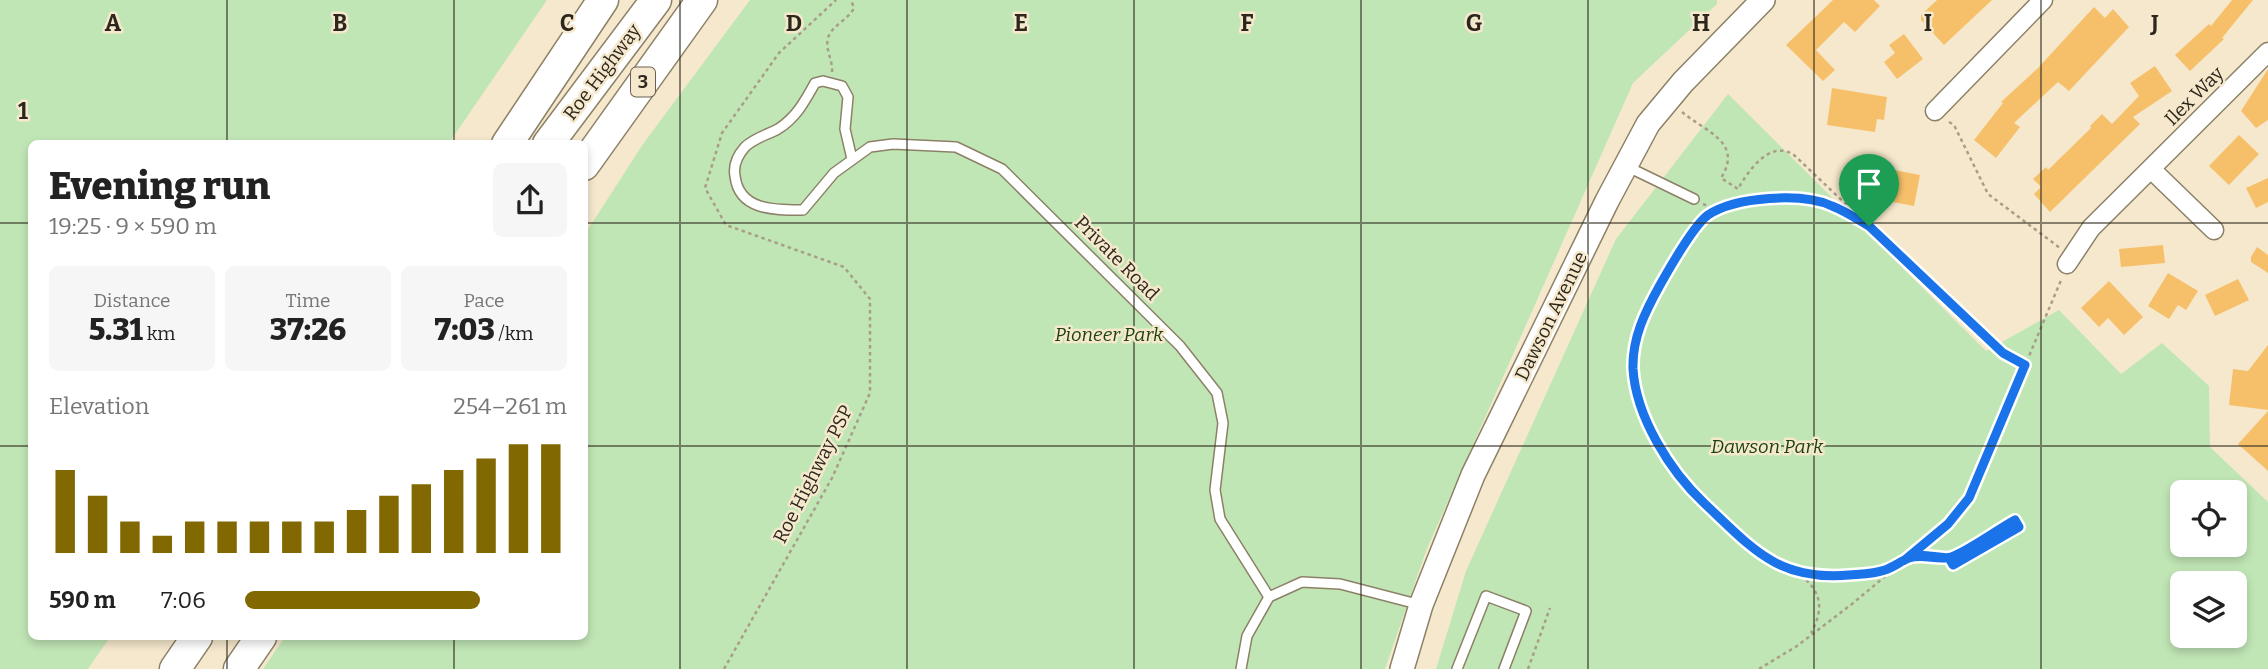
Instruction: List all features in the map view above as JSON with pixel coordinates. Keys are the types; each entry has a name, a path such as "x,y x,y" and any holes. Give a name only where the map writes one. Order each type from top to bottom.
{"highway":[{"path":"511,140 603,0"},
{"name":"Roe Highway","path":"551,140 656,0"},
{"name":"Roe Highway","path":"588,160 702,0"},
{"path":"175,669 195,640"},
{"path":"239,669 259,640"}],"main road":[{"name":"Dawson Avenue","path":"1402,669 1421,605 1474,475 1648,124 1763,0"}],"street":[{"path":"1935,111 2043,0"},
{"name":"Ilex Way","path":"2069,259 2091,229 2268,52"},
{"path":"2151,169 2214,230"}],"lane":[{"name":"Private Road","path":"831,82 815,83 793,117 778,129 747,145 738,157 734,169 736,186 742,197 771,210 803,210 834,173 852,159 870,147 893,144 956,147 1002,169 1180,346 1217,393 1223,423 1215,490 1220,519 1269,597"},
{"path":"831,82 842,86 848,97 845,129 852,159"},
{"path":"1626,166 1694,199"},
{"path":"1241,669 1247,636 1269,597 1302,582 1340,583 1421,605"},
{"path":"1457,669 1486,596 1526,611 1504,669"}],"path":[{"name":"Roe Highway PSP","path":"724,669 832,478 870,393 870,299 844,267 726,225 705,188 722,133 779,53 836,0"},
{"path":"831,82 833,64 828,39 830,33 851,15 854,8 851,0"},
{"path":"1677,108 1719,138 1728,154 1728,166 1721,178 1738,189 1763,156 1772,151 1789,152 2003,353 2025,365"},
{"path":"1759,669 1810,636 1879,582 1948,524 1969,498 2040,334 2069,259 1988,194 1954,125 1935,111"},
{"path":"1869,226 1830,204 1788,197 1749,201 1707,215 1664,277 1635,337 1633,366 1640,405 1672,466 1691,490 1758,553 1784,569 1828,577 1871,574 1898,564"},
{"path":"1906,559 1919,555 1949,558 2015,520 2019,527 1953,565 1949,558"},
{"path":"1799,573 1813,587 1819,598 1819,620 1810,636"},
{"path":"1528,669 1550,608"}],"green space":[{"path":"0,0 547,0 451,140 28,140 28,640 108,640 88,669 0,669"},
{"name":"Pioneer Park","path":"750,0 1717,0 1717,4 1633,83 1426,551 1385,669 263,669 283,640 588,640 588,229 643,144"},
{"name":"Dawson Park","path":"1728,94 1986,351 2059,310 2121,374 2162,343 2209,386 2210,447 2245,480 2170,480 2170,557 2247,557 2247,482 2268,502 2268,669 1436,669 1466,571 1616,239"}],"building":[{"path":"1833,0 1874,0 1880,6 1855,32 1844,22 1816,50 1835,70 1823,81 1786,45"},
{"path":"1937,0 1992,0 1944,45 1921,20 1921,15"},
{"path":"2232,0 2253,0 2222,38 2224,39 2190,71 2175,55 2209,24 2211,26"},
{"path":"2094,7 2105,18 2113,9 2129,27 2069,91 2058,82 2014,123 2020,127 1996,158 1974,140 2003,103 2001,102 2038,68"},
{"path":"1904,34 1923,59 1897,79 1884,62 1895,53 1889,45"},
{"path":"2155,66 2172,91 2133,117 2140,124 2050,212 2034,194 2041,187 2033,179 2046,167 2048,170 2102,114 2112,124 2139,96 2130,83"},
{"path":"2268,69 2268,120 2256,128 2241,111"},
{"path":"1832,88 1887,97 1884,120 1877,119 1875,132 1827,125"},
{"path":"2239,135 2259,154 2229,185 2209,166"},
{"path":"1868,165 1920,175 1914,206 1893,202 1895,191 1865,185"},
{"path":"2268,178 2268,202 2256,208 2246,188"},
{"path":"2163,245 2165,263 2121,267 2119,249"},
{"path":"2257,247 2268,255 2268,273 2251,262"},
{"path":"2168,273 2198,291 2186,310 2178,305 2169,319 2148,306"},
{"path":"2238,279 2249,300 2215,316 2205,295"},
{"path":"2109,281 2143,317 2124,335 2108,318 2099,327 2081,308"},
{"path":"2268,345 2268,410 2229,405 2233,369 2248,371"},
{"path":"2268,411 2268,471 2238,444"}],"route":[{"path":"1869,226 1830,204 1788,197 1749,201 1707,215 1664,277 1635,337 1633,366 1640,405 1672,466 1691,490 1758,553 1784,569 1805,574 1828,577 1871,574 1919,555 1949,558 2015,520 2019,527 1953,565 1949,558 1919,555 1906,559 1948,524 1969,498 2025,365 2003,353 1869,226"}]}
